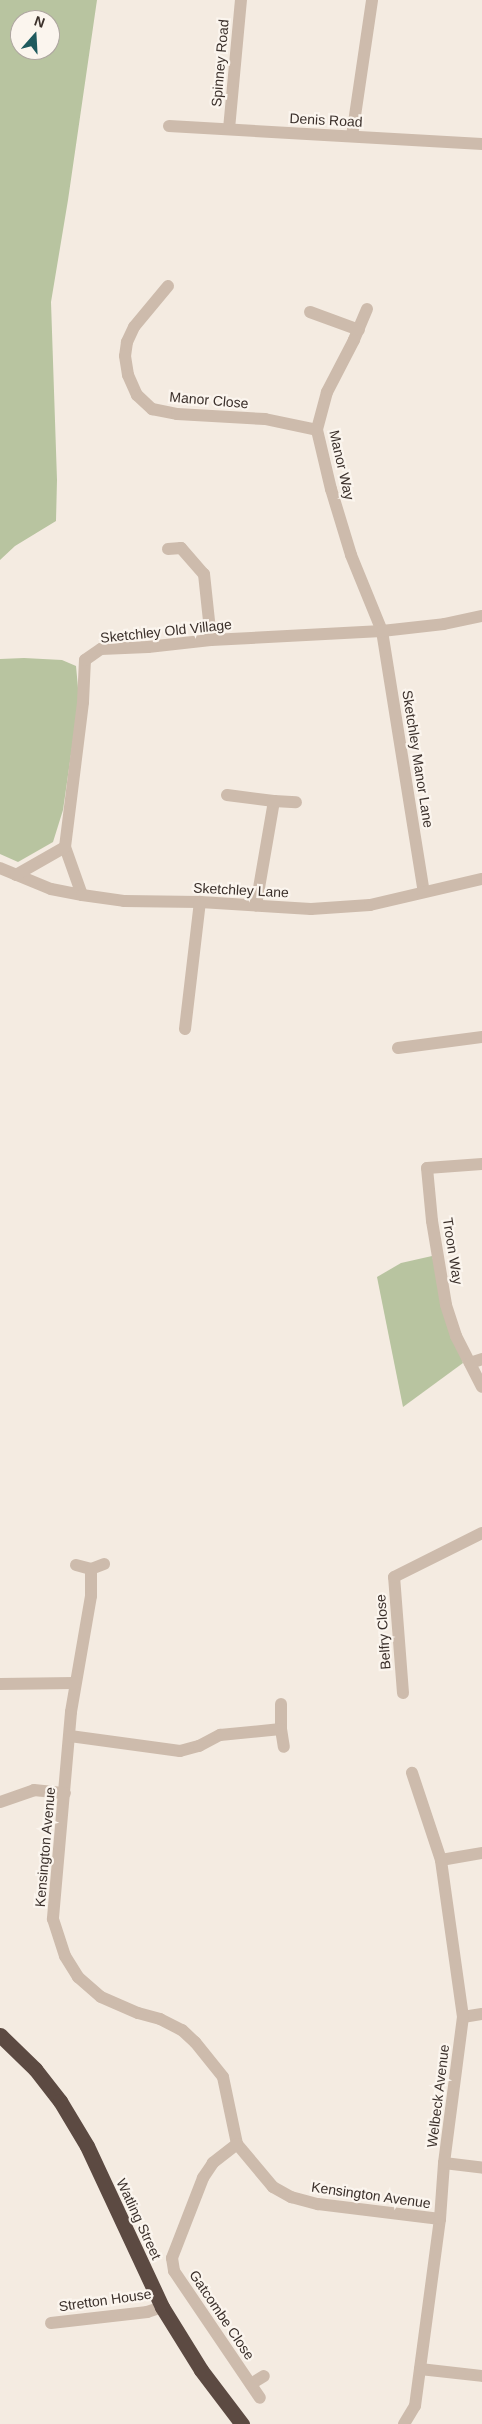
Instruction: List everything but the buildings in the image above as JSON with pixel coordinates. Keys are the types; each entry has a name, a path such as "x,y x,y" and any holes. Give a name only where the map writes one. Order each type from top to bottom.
{"highway":[{"name":"Watling Street","path":"0,2035 35,2069 60,2101 87,2146 162,2307 201,2370 242,2424"}],"street":[{"name":"Spinney Road","path":"229,130 241,0"},
{"path":"352,136 372,0"},
{"name":"Denis Road","path":"169,126 482,144"},
{"name":"Manor Close","path":"168,286 134,327 127,342 125,356 128,375 138,394 152,409 177,414 265,419 317,430"},
{"name":"Manor Way","path":"367,309 359,330 327,392 317,430 331,489 351,555 382,631"},
{"path":"310,312 359,330"},
{"path":"168,549 181,548 190,555 204,574 211,640"},
{"name":"Sketchley Old Village","path":"82,896 65,847 84,702 84,660 101,649 148,647 211,640 382,631 444,624 482,616"},
{"name":"Sketchley Manor Lane","path":"382,631 424,892"},
{"path":"227,795 296,802"},
{"path":"256,904 274,801"},
{"path":"16,875 65,847"},
{"name":"Sketchley Lane","path":"0,868 51,889 82,896 124,901 256,904 311,909 370,905 482,879"},
{"path":"186,1029 200,902"},
{"path":"398,1048 482,1037"},
{"name":"Troon Way","path":"482,1164 427,1168 432,1221 446,1305 456,1336 482,1387"},
{"path":"470,1363 482,1358"},
{"name":"Belfry Close","path":"403,1693 394,1577 482,1533"},
{"path":"76,1565 91,1569 104,1564"},
{"name":"Kensington Avenue","path":"91,1569 91,1596 75,1683 53,1919 65,1956 78,1977 101,1997 138,2013 160,2019 182,2030 195,2042 223,2077 237,2144 273,2187 291,2197 318,2204 440,2219"},
{"path":"0,1684 75,1683"},
{"path":"281,1704 281,1729 284,1747"},
{"path":"70,1736 180,1750 199,1746 220,1735 281,1729"},
{"name":"Welbeck Avenue","path":"404,2424 415,2406 440,2219 444,2163 463,2017 441,1860 412,1773"},
{"path":"0,1802 34,1790 65,1793"},
{"path":"441,1860 482,1853"},
{"path":"463,2017 482,2014"},
{"name":"Gatcombe Close","path":"237,2144 213,2163 203,2178 172,2258 174,2271 260,2398"},
{"path":"444,2163 482,2168"},
{"name":"Stretton House","path":"51,2323 147,2312 162,2307"},
{"path":"420,2369 482,2376"},
{"path":"251,2384 264,2376"}],"green space":[{"path":"0,0 97,0 51,302 57,480 56,521 15,546 0,560"},
{"path":"0,659 62,660 76,666 79,699 63,810 53,842 18,862 0,854"},
{"path":"432,1256 463,1363 403,1407 377,1277 401,1263"}]}
